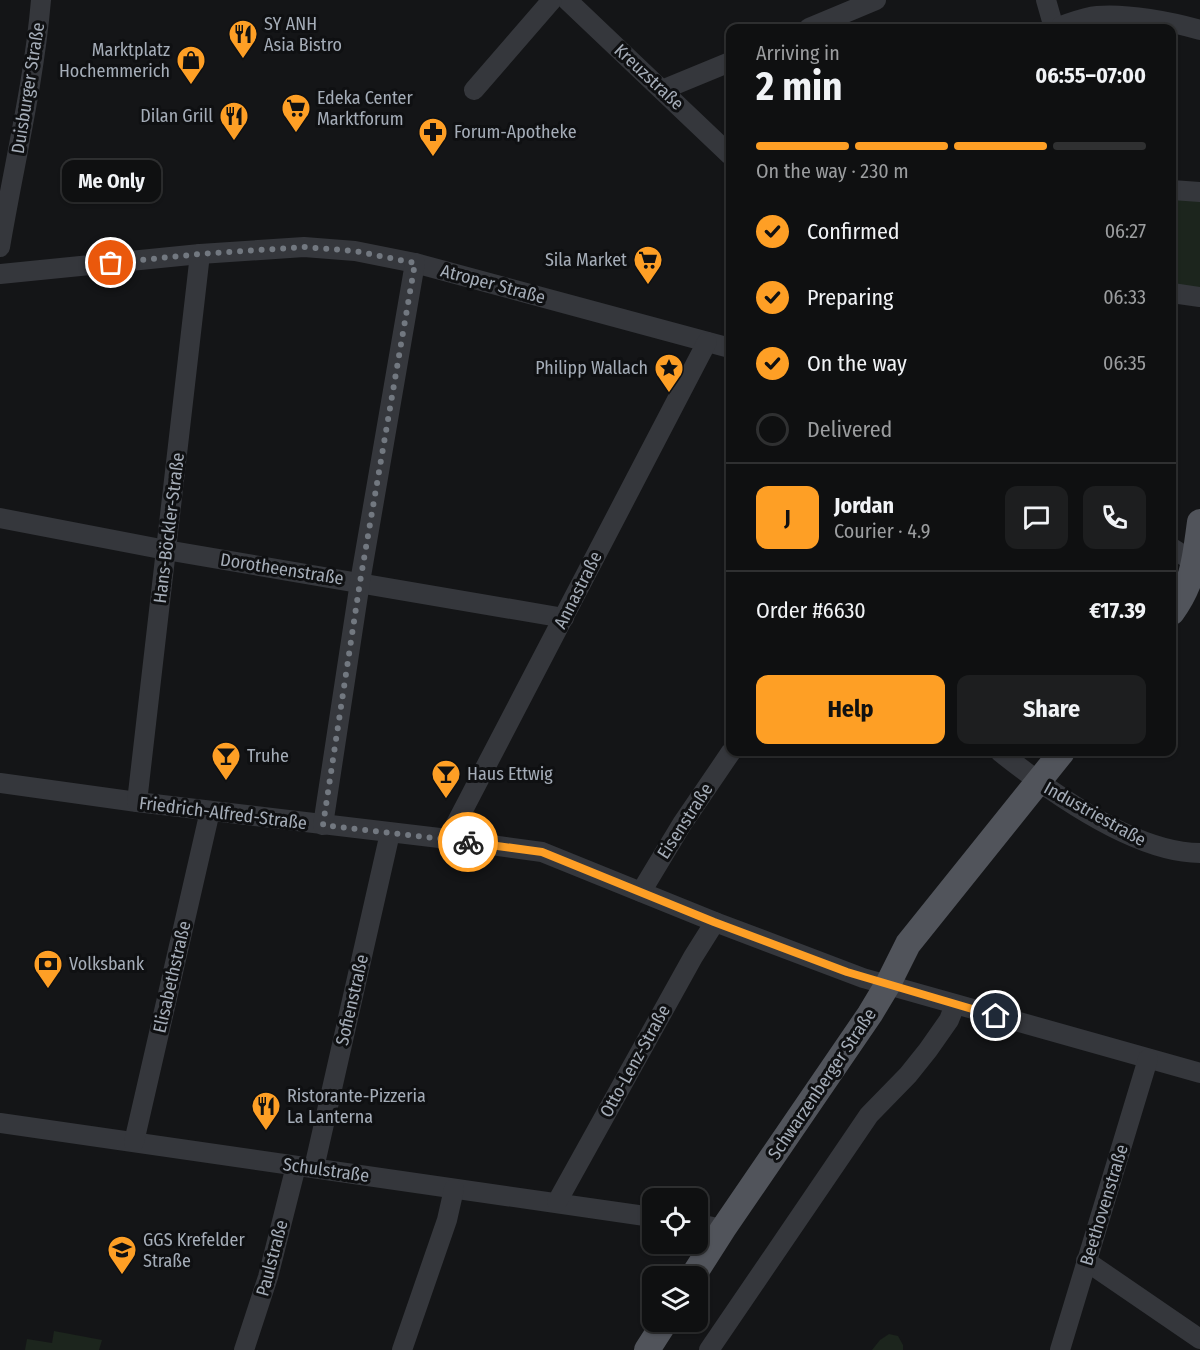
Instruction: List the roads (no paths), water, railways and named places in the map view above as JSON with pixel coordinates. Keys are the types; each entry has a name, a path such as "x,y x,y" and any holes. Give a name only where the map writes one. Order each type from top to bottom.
{"main road":[{"path":"1176,606 1189,586 1197,564 1200,522"},
{"name":"Schwarzenberger Straße","path":"699,1266 870,1014 908,944 1059,756"},
{"path":"646,1350 658,1332"}],"street":[{"name":"Duisburger Straße","path":"0,247 38,38 41,0"},
{"path":"474,90 552,0"},
{"name":"Kreuzstraße","path":"567,0 726,150"},
{"path":"819,24 876,0"},
{"path":"1046,0 1052,24"},
{"path":"1061,24 1098,16 1123,16 1174,24"},
{"path":"1176,24 1200,30"},
{"path":"662,90 726,64"},
{"path":"1176,190 1200,192"},
{"name":"Atroper Straße","path":"0,274 200,254 304,247 355,251 415,263 726,347"},
{"name":"Hans-Böckler-Straße","path":"137,802 200,254"},
{"path":"323,825 360,582 415,263"},
{"path":"1176,294 1200,297"},
{"name":"Annastraße","path":"448,839 707,342"},
{"name":"Dorotheenstraße","path":"0,518 166,550 564,618"},
{"path":"1176,551 1197,564"},
{"name":"Eisenstraße","path":"641,892 682,824 728,756"},
{"name":"Industriestraße","path":"1005,756 1038,782 1088,813 1148,844 1189,853 1200,853"},
{"name":"Friedrich-Alfred-Straße","path":"0,783 210,812 542,852 714,922 855,975 1200,1073"},
{"name":"Elisabethstraße","path":"134,1142 210,812"},
{"name":"Sofienstraße","path":"305,1167 390,832"},
{"name":"Otto-Lenz-Straße","path":"557,1202 714,922"},
{"path":"709,1350 869,1115 908,1075 928,1050 949,1020 955,1005"},
{"name":"Beethovenstraße","path":"1060,1350 1148,1059"},
{"name":"Schulstraße","path":"0,1123 642,1215"},
{"name":"Paulstraße","path":"244,1350 305,1167"},
{"path":"402,1350 447,1220 454,1189"},
{"path":"708,1226 723,1229"},
{"path":"1086,1261 1200,1339"}],"place":[{"name":"SY ANH Asia Bistro","path":"243,60"},
{"name":"Marktplatz Hochemmerich","path":"191,86"},
{"name":"Edeka Center Marktforum","path":"296,134"},
{"name":"Dilan Grill","path":"234,142"},
{"name":"Forum-Apotheke","path":"433,158"},
{"name":"Me Only","path":"111,263"},
{"name":"Sila Market","path":"648,286"},
{"name":"Philipp Wallach","path":"669,394"},
{"name":"Truhe","path":"226,782"},
{"name":"Haus Ettwig","path":"446,800"},
{"name":"Volksbank","path":"48,990"},
{"name":"Ristorante-Pizzeria La Lanterna","path":"266,1132"},
{"name":"GGS Krefelder Straße","path":"122,1276"}]}
